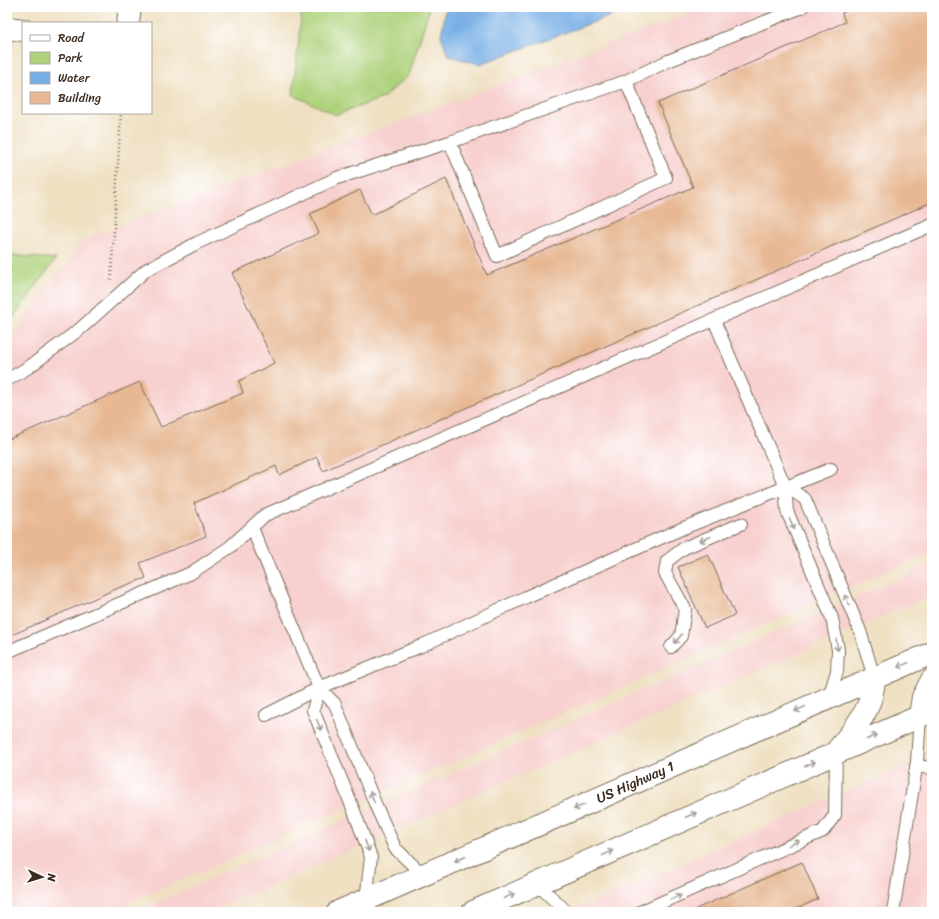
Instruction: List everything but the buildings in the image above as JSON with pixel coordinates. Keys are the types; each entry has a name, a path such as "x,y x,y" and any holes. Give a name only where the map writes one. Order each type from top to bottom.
{"main road":[{"path":"128,22 130,7"},
{"path":"7,28 22,30"},
{"name":"US Highway 1","path":"338,912 932,653"},
{"path":"836,752 866,711 873,693 874,677"},
{"path":"473,912 926,713 923,697 932,680"}],"lane":[{"path":"7,380 29,367 80,329 146,270 198,243 336,178 450,142 626,81 668,61 802,7"},
{"path":"450,142 497,256 666,178 626,81"},
{"path":"7,652 191,572 230,547 265,515 932,225"},
{"path":"714,320 785,486 787,511 832,618 838,650 837,671 829,697"},
{"path":"266,715 318,688 421,646 526,597 785,486 831,469"},
{"path":"785,486 805,499 860,631 874,677"},
{"path":"671,647 682,636 685,609 665,573 667,561 684,548 741,524"},
{"path":"252,528 318,688 335,704 376,806 395,848 423,875"},
{"path":"318,688 313,710 371,857 366,900"},
{"path":"893,912 926,713"},
{"path":"640,912 823,831 835,815 836,752"},
{"path":"916,766 932,768"},
{"path":"537,884 567,912"}],"path":[{"path":"113,299 111,279 121,114"}],"shaded area":[{"path":"707,7 932,7 932,552 108,912 7,912 7,344 84,239"},
{"path":"932,564 932,595 209,912 135,912"},
{"path":"932,755 932,912 570,912 904,766"}],"green space":[{"path":"302,7 430,7 409,75 383,98 336,115 293,95"},
{"path":"7,255 56,259 7,326"}],"water":[{"path":"446,7 635,7 480,64 449,56 441,36"}]}
